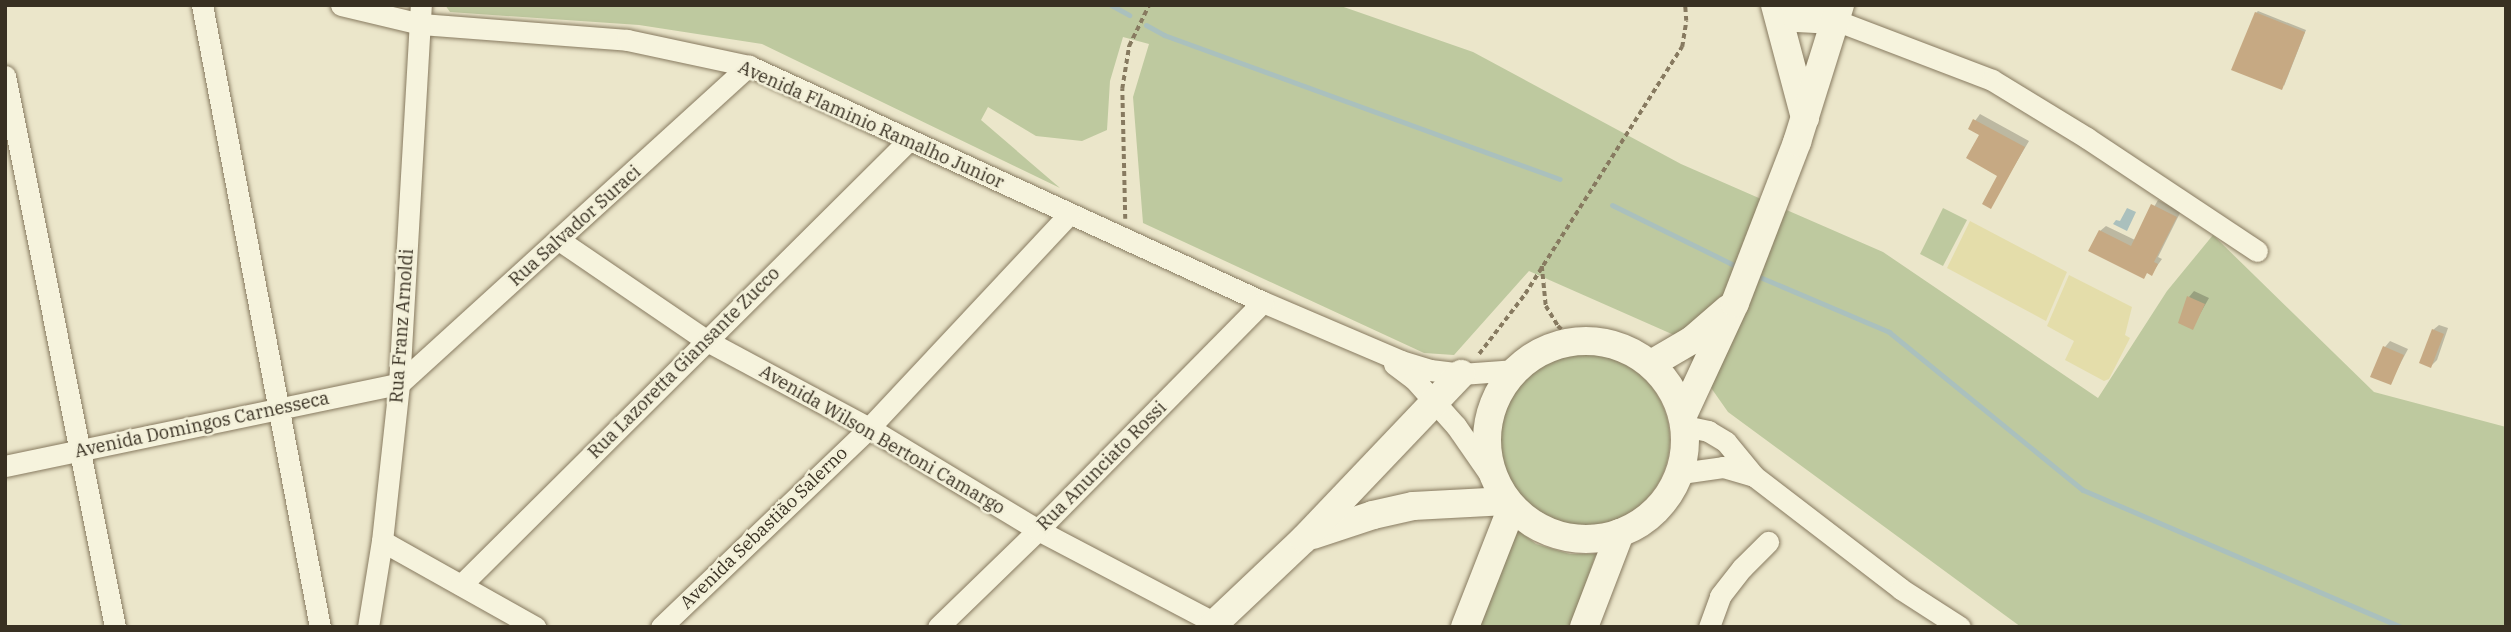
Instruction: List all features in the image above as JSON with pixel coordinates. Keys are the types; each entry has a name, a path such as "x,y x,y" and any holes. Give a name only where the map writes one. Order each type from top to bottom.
{"street":[{"path":"202,5 320,627"},
{"name":"Avenida Flaminio Ramalho Junior","path":"341,5 627,40 750,66 908,141 1263,302 1430,370 1461,374 1516,369"},
{"path":"1775,5 1805,118"},
{"path":"1783,5 1797,18 1837,13 1993,80 2087,138 2257,251"},
{"path":"1684,420 1737,299 1805,118 1837,13"},
{"name":"Rua Franz Arnoldi","path":"368,627 382,541 399,384 421,15"},
{"name":"Rua Salvador Suraci","path":"399,384 750,66"},
{"path":"5,76 115,627"},
{"name":"Rua Lazoretta Giansante Zucco","path":"461,585 908,141"},
{"name":"Avenida Sebastião Salerno","path":"661,627 869,428 1069,214"},
{"name":"Avenida Wilson Bertoni Camargo","path":"559,240 707,341 869,428 1038,530 1213,625"},
{"path":"1651,364 1692,340 1737,299"},
{"name":"Rua Anunciato Rossi","path":"938,627 1038,530 1263,302"},
{"path":"1574,341 1607,342 1630,350 1651,364 1671,387 1684,420 1686,449 1681,472 1660,506 1646,519 1620,533 1591,539 1562,536 1535,525 1505,498 1486,445 1488,424 1498,395 1516,369 1543,351 1574,341"},
{"name":"Avenida Flaminio Ramalho Junior","path":"1373,347 1414,379 1436,403 1456,426 1505,498"},
{"path":"1213,625 1304,539 1461,374"},
{"name":"Avenida Domingos Carnesseca","path":"5,466 399,384"},
{"path":"1684,420 1726,442 1754,476 1901,589 1960,627"},
{"path":"1681,472 1723,467 1754,476"},
{"path":"1304,539 1373,515 1413,506 1505,498"},
{"path":"1465,627 1505,498"},
{"path":"1584,627 1620,533"},
{"path":"382,541 535,627"},
{"path":"1709,627 1720,596 1742,568 1768,542"}],"path":[{"path":"1127,239 1122,89 1129,46 1149,5"},
{"path":"1461,374 1492,339 1542,266 1682,47 1686,22 1685,5"},
{"path":"1542,266 1546,306 1558,326 1574,341"}],"green space":[{"path":"445,5 1338,5 1473,52 1681,164 1883,252 2098,398 2167,291 2213,235 2374,392 2506,427 2506,627 2021,627 1728,412 1674,335 1529,271 1454,355 1424,353 1143,223 1133,97 1149,44 1123,37 1110,81 1107,130 1082,141 1036,136 988,107 981,120 1060,188 762,44 639,25 450,12"},
{"path":"1943,208 1967,220 1943,266 1920,254"},
{"path":"1584,354 1617,360 1645,379 1664,407 1670,440 1664,473 1645,501 1617,520 1584,526 1551,520 1523,501 1504,473 1498,440 1504,407 1523,379 1551,360"},
{"path":"1510,524 1536,544 1570,554 1596,554 1570,627 1472,627"}],"sand":[{"path":"1970,221 2067,272 2046,321 1947,268"},
{"path":"2069,275 2132,307 2125,335 2130,338 2109,379 2104,381 2065,360 2074,341 2047,326"}],"water":[{"path":"2127,208 2136,212 2127,231 2113,224 2116,220 2120,221"}],"building":[{"path":"2255,12 2305,32 2282,90 2231,70"},
{"path":"1973,119 2025,147 1991,209 1982,204 1997,176 1966,158 1979,135 1968,129"},
{"path":"2151,204 2177,217 2154,262 2158,264 2152,276 2147,273 2144,279 2088,251 2099,230 2131,246"},
{"path":"2187,296 2205,304 2193,330 2178,323"},
{"path":"2432,329 2444,334 2431,368 2419,363"},
{"path":"2383,346 2404,355 2391,385 2370,377"}],"waterway":[{"path":"1111,5 1129,15"},
{"path":"1146,25 1164,35 1560,179"},
{"path":"1612,205 1740,268"},
{"path":"1755,275 1889,332 2083,490 2401,627"}]}
